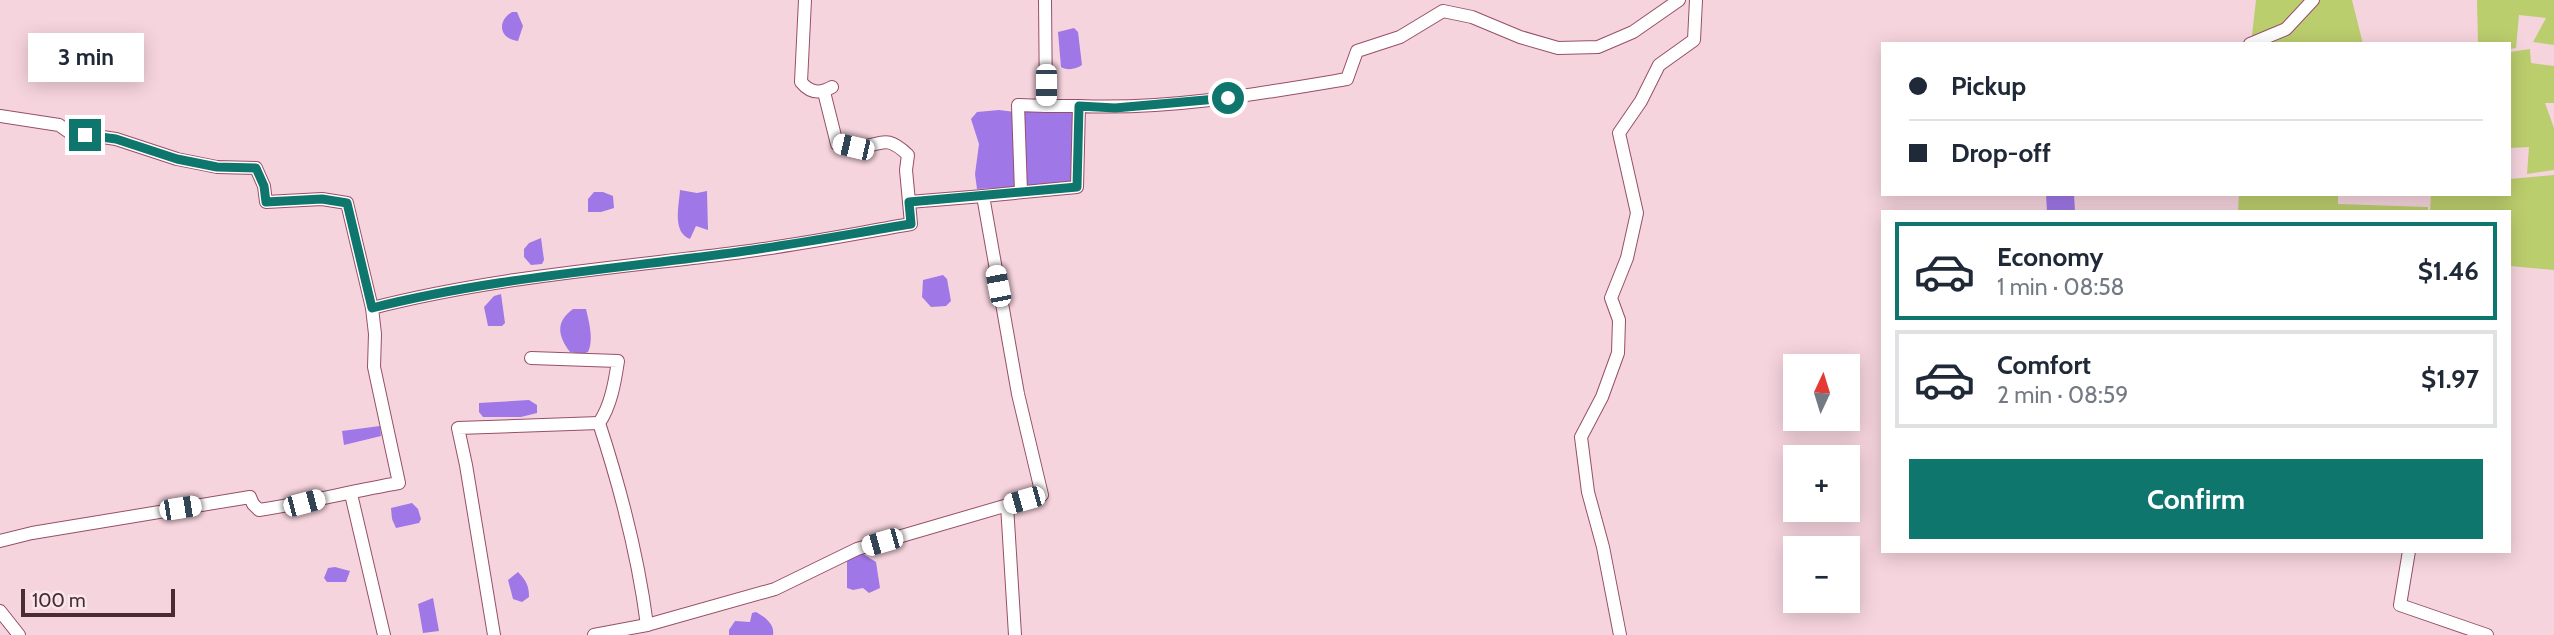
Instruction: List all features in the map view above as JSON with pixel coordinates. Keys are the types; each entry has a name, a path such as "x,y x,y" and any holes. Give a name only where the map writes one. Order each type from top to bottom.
{"street":[{"path":"372,308 430,293 477,285 743,252 911,224 906,170 908,155 896,144 880,142 853,147 837,144 828,89 807,90 801,82 805,0"},
{"path":"1045,0 1046,106"},
{"path":"1021,192 1018,105 1115,108 1206,100 1347,79 1357,51 1400,37 1443,11 1472,17 1520,37 1558,48 1598,47 1633,32 1679,0"},
{"path":"1620,635 1603,547 1588,492 1581,437 1602,397 1618,353 1619,320 1611,298 1627,258 1637,213 1619,133 1641,101 1659,65 1694,40 1696,0"},
{"path":"2255,42 2286,29 2312,0"},
{"path":"909,202 1077,187 1079,106"},
{"path":"0,116 59,125 69,132 116,139 177,159 217,167 256,168 264,186 266,202 322,199 347,203 372,308 374,367 399,483 259,510 250,497 32,533 0,541"},
{"path":"594,635 647,625 775,589 857,549 1042,495 1018,394 983,196"},
{"path":"531,358 618,361 615,379 599,423 622,493 647,625"},
{"path":"494,635 458,428 599,423"},
{"path":"351,494 384,635"},
{"path":"1007,505 1015,635"},
{"path":"2409,553 2400,605 2487,635"},
{"path":"0,611 19,635"}],"green space":[{"path":"2256,0 2352,0 2362,42 2251,42"},
{"path":"2477,0 2554,0 2554,45 2533,42 2546,18 2519,15 2516,48 2511,49 2511,42 2478,42"},
{"path":"2530,49 2531,63 2554,66 2554,103 2545,103 2554,128 2554,170 2527,174 2529,147 2511,148 2511,52"},
{"path":"2554,175 2554,270 2511,266 2511,210 2430,210 2431,196 2511,196 2511,179"},
{"path":"2239,196 2338,196 2338,204 2428,207 2428,210 2238,210"}],"shaded area":[{"path":"512,12 517,12 523,26 518,41 507,37 502,30 504,20"},
{"path":"1074,28 1078,32 1082,65 1066,69 1061,67 1058,32"},
{"path":"1023,108 1074,109 1073,183 1025,187"},
{"path":"977,112 1015,112 1017,187 977,189 975,174 979,144 971,119"},
{"path":"680,190 697,193 707,191 708,230 696,226 690,239 684,236 679,225"},
{"path":"594,192 613,196 614,208 588,212 588,199"},
{"path":"2046,196 2074,196 2075,210 2047,210"},
{"path":"541,238 544,260 542,264 531,265 524,257 524,249 529,243"},
{"path":"943,275 947,279 951,301 946,306 931,307 922,297 923,280"},
{"path":"501,294 505,323 502,326 488,326 484,307 494,296"},
{"path":"573,309 586,309 591,342 588,352 583,354 570,352 561,335 563,319"},
{"path":"529,400 537,405 537,413 521,417 483,417 479,412 479,403"},
{"path":"380,426 381,436 344,445 342,431"},
{"path":"412,503 418,509 421,519 419,523 396,528 391,508"},
{"path":"863,554 876,562 880,588 869,593 863,588 847,588 847,560"},
{"path":"328,568 350,571 346,582 327,582 324,578"},
{"path":"518,572 525,581 529,597 522,602 513,599 508,580"},
{"path":"433,598 439,631 423,633 418,604"},
{"path":"756,612 771,624 773,635 729,635 735,621 750,622 752,613"}],"route":[{"path":"85,135 116,139 177,159 217,167 256,168 264,186 266,202 322,199 347,203 372,308 430,293 477,285 743,252 911,224 909,202 1077,187 1079,106 1115,108 1228,98"}]}
